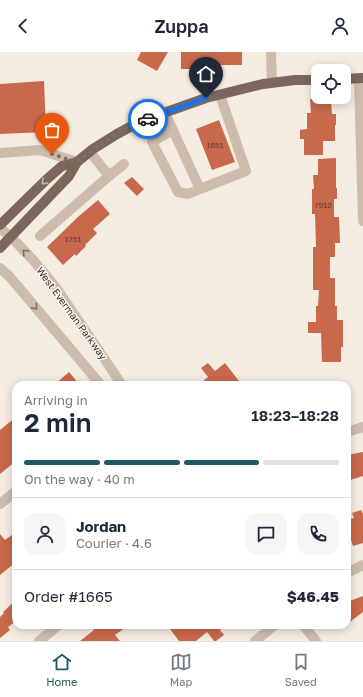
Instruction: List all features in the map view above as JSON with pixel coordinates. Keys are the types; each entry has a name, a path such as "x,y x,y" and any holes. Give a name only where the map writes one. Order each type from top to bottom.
{"main road":[{"path":"351,79 361,78"},
{"path":"0,227 47,179 62,166 77,162 117,134 141,121 206,98 263,84 295,80 311,80"},
{"path":"0,248 69,176 77,162"}],"street":[{"path":"271,52 272,83"},
{"path":"361,78 363,222"},
{"path":"173,130 152,142 178,192 188,194 246,171 220,95"},
{"path":"165,113 200,189"},
{"path":"0,153 40,150 77,162"},
{"path":"90,152 109,176"},
{"path":"40,236 124,164"},
{"name":"West Everman Parkway","path":"0,227 34,261 57,289 119,381"},
{"name":"West Everman Parkway","path":"0,268 9,276 98,381"},
{"path":"351,431 363,427"},
{"path":"0,504 12,494"},
{"path":"351,571 363,565"},
{"path":"39,641 54,629"},
{"path":"255,641 270,629"},
{"path":"306,629 316,641"}],"building":[{"path":"141,52 168,52 157,71 137,60"},
{"path":"181,52 242,52 242,65 210,65 210,69 181,69"},
{"path":"44,81 46,132 0,134 0,84"},
{"path":"310,99 311,104 331,104 332,114 336,114 335,141 323,141 323,155 304,155 304,139 300,139 300,130 307,129 307,113 311,113"},
{"path":"219,120 235,162 212,170 196,129"},
{"path":"336,158 337,199 334,199 334,217 339,217 340,243 335,243 335,257 330,257 330,278 335,278 335,306 337,306 337,320 343,320 343,347 341,347 341,362 322,362 321,333 308,333 308,322 316,322 316,306 318,306 319,290 313,290 313,247 316,247 315,214 312,214 312,189 314,189 313,175 318,175 318,159"},
{"path":"132,177 144,189 137,196 124,183"},
{"path":"98,200 110,214 93,229 97,233 85,245 86,246 76,256 75,254 63,265 47,247"},
{"path":"208,363 215,371 225,363 239,381 203,381 208,377 201,368"},
{"path":"69,372 77,381 59,381"},
{"path":"12,420 12,464 0,474 0,430"},
{"path":"363,452 363,476 351,480 351,454"},
{"path":"361,510 363,514 363,543 353,546 351,540 351,519 354,518 352,513"},
{"path":"0,534 5,540 12,535 12,565 0,575"},
{"path":"363,596 363,612 351,621 351,600"},
{"path":"12,604 12,624 8,627 10,630 0,638 0,617 4,613 3,612"},
{"path":"93,629 123,629 115,635 120,641 80,641 94,630"},
{"path":"170,629 221,629 220,630 224,635 214,641 207,632 196,641 179,641"}],"way so far":[{"path":"52,154 77,162 93,149 117,134 141,121 148,119"}],"route":[{"path":"148,119 206,98"}]}
